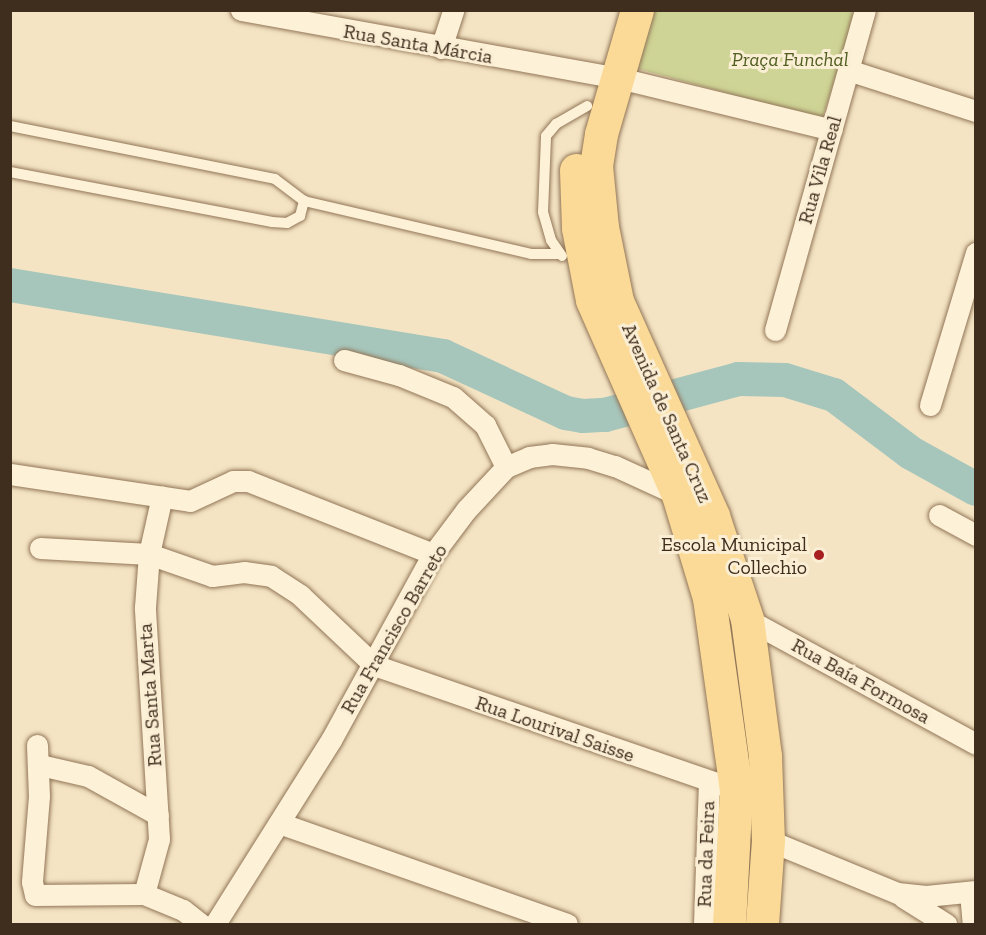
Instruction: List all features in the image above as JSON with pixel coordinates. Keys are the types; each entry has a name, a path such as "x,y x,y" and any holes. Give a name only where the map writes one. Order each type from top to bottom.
{"main road":[{"name":"Avenida de Santa Cruz","path":"614,10 596,166 602,227 617,301 638,378 658,426 709,598 729,924"},
{"name":"Avenida de Santa Cruz","path":"638,10 605,76 587,106 576,167 571,260 638,378"},
{"name":"Avenida de Santa Cruz","path":"658,426 713,516 747,619 761,704 768,840 762,924"}],"street":[{"name":"Rua Santa Márcia","path":"241,10 605,76"},
{"path":"441,48 453,10"},
{"name":"Rua Vila Real","path":"775,330 865,10"},
{"path":"848,70 975,111"},
{"path":"605,76 832,130"},
{"path":"930,405 975,253"},
{"path":"344,360 417,380 453,397 484,425 506,467"},
{"name":"Rua Francisco Barreto","path":"215,924 374,665 433,554 466,510 506,467 529,457 552,454 588,458 615,466 678,495"},
{"path":"10,474 162,496 199,499 233,481 248,481 433,554"},
{"name":"Rua Santa Marta","path":"144,894 158,848 158,815 146,650 149,554 162,496"},
{"path":"939,515 975,535"},
{"path":"40,548 149,554 212,576 244,572 271,576 300,596 374,665"},
{"name":"Rua Baía Formosa","path":"747,619 975,744"},
{"name":"Rua Lourival Saisse","path":"374,665 722,787"},
{"path":"158,815 88,776 39,755 32,882 36,896 144,894 183,910 201,924"},
{"name":"Rua da Feira","path":"704,924 722,787"},
{"path":"279,823 567,924"},
{"path":"768,840 897,893 946,924"},
{"path":"897,893 926,896 973,891 973,924"}],"lane":[{"path":"10,126 276,179 304,201 531,254 571,260"},
{"path":"10,172 272,222 287,223 300,216 304,201"}],"green space":[{"name":"Praça Funchal","path":"845,10 856,14 822,119 628,66 646,11"}],"waterway":[{"path":"10,285 443,356 566,413 583,416 605,415 738,379 785,380 834,395 911,453 976,489"}],"place":[{"name":"Escola Municipal Collechio","path":"819,555"}]}
